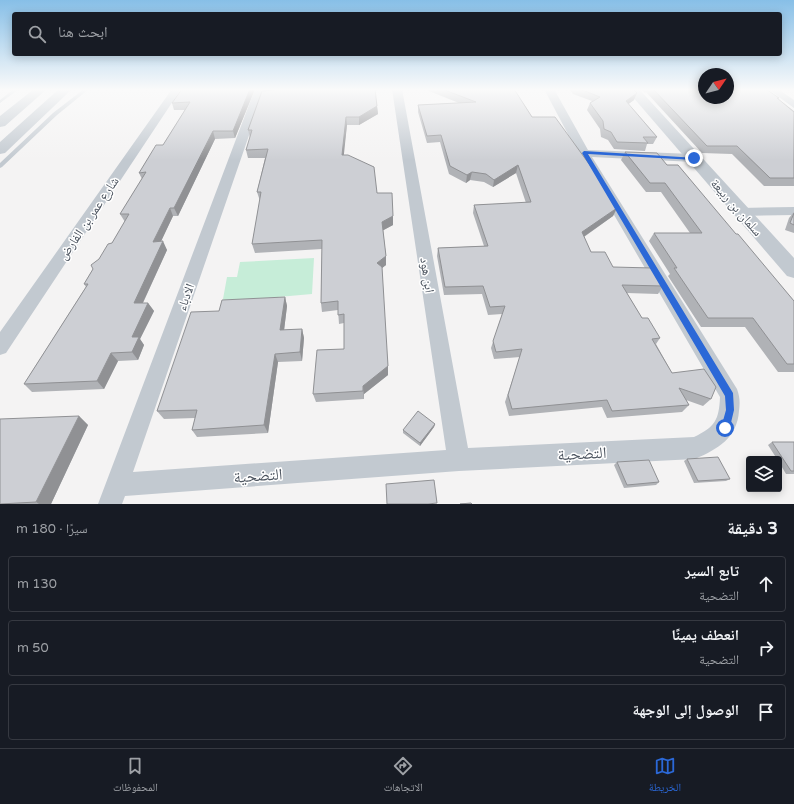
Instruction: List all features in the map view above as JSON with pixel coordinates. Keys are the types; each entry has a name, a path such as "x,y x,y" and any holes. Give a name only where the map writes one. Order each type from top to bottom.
{"street":[{"path":"0,123 13,113"},
{"path":"0,150 41,113"},
{"name":"شارع عمر بن الفارض","path":"0,347 161,113"},
{"name":"الادباء","path":"114,495 252,113"},
{"name":"ابن هود","path":"401,113 458,460"},
{"name":"التضحية","path":"114,495 458,460 695,448 714,439 725,428 730,410 730,396 584,153 562,113"},
{"name":"سلمان بن ربيعة","path":"653,113 794,271"},
{"path":"584,153 694,158"},
{"path":"741,212 794,211"}],"lane":[{"path":"0,166 57,113"}],"green space":[{"path":"314,258 312,294 278,297 276,305 228,308 223,299 227,277 237,277 240,262"}],"building":[{"path":"183,113 240,113 233,131 213,131 174,208 170,208 153,242 163,241 134,303 148,303 132,337 139,337 132,352 111,353 97,381 24,384 88,284 84,284 93,269 91,265 99,259 108,244 112,243 129,214 120,214 146,172 139,173 156,145 163,145"},
{"path":"254,113 366,113 359,117 346,117 342,155 348,155 374,167 377,193 392,193 393,216 382,222 386,256 377,263 382,267 388,366 363,386 363,391 313,394 317,350 344,349 344,314 338,315 338,301 321,303 322,240 252,244 261,192 257,192 268,149 246,150 252,130 248,130"},
{"path":"420,113 529,113 532,117 555,117 592,168 617,208 582,232 591,252 605,252 613,267 652,268 663,286 622,285 642,318 648,318 660,338 652,339 672,373 704,369 716,387 711,399 679,388 689,405 612,411 607,400 512,409 508,395 522,349 496,352 493,341 505,306 490,307 483,286 445,287 438,248 488,246 474,205 531,202 518,165 494,180 486,174 472,172 467,175 450,166 441,135 427,136"},
{"path":"597,113 636,113 657,137 643,137 648,143 617,142 611,132 604,129 603,121"},
{"path":"675,113 794,113 794,178 770,178 737,146 707,146"},
{"path":"625,152 657,153 667,165 678,165 794,301 794,364 787,364 753,318 708,318 674,268 677,268 654,233 702,233 665,183 650,183"},
{"path":"794,213 794,225 790,223"},
{"path":"285,297 280,330 302,329 300,352 275,354 264,425 192,430 197,410 157,411 191,312 219,311 222,300"},
{"path":"418,411 435,424 420,443 403,430"},
{"path":"79,416 36,502 0,504 0,419"},
{"path":"772,442 794,442 794,471 791,471"},
{"path":"718,457 730,479 698,481 687,459"},
{"path":"649,460 659,482 627,485 617,462"},
{"path":"434,480 437,503 387,504 386,484"}],"route":[{"path":"694,158 584,153 730,396 730,410 725,428"}]}
